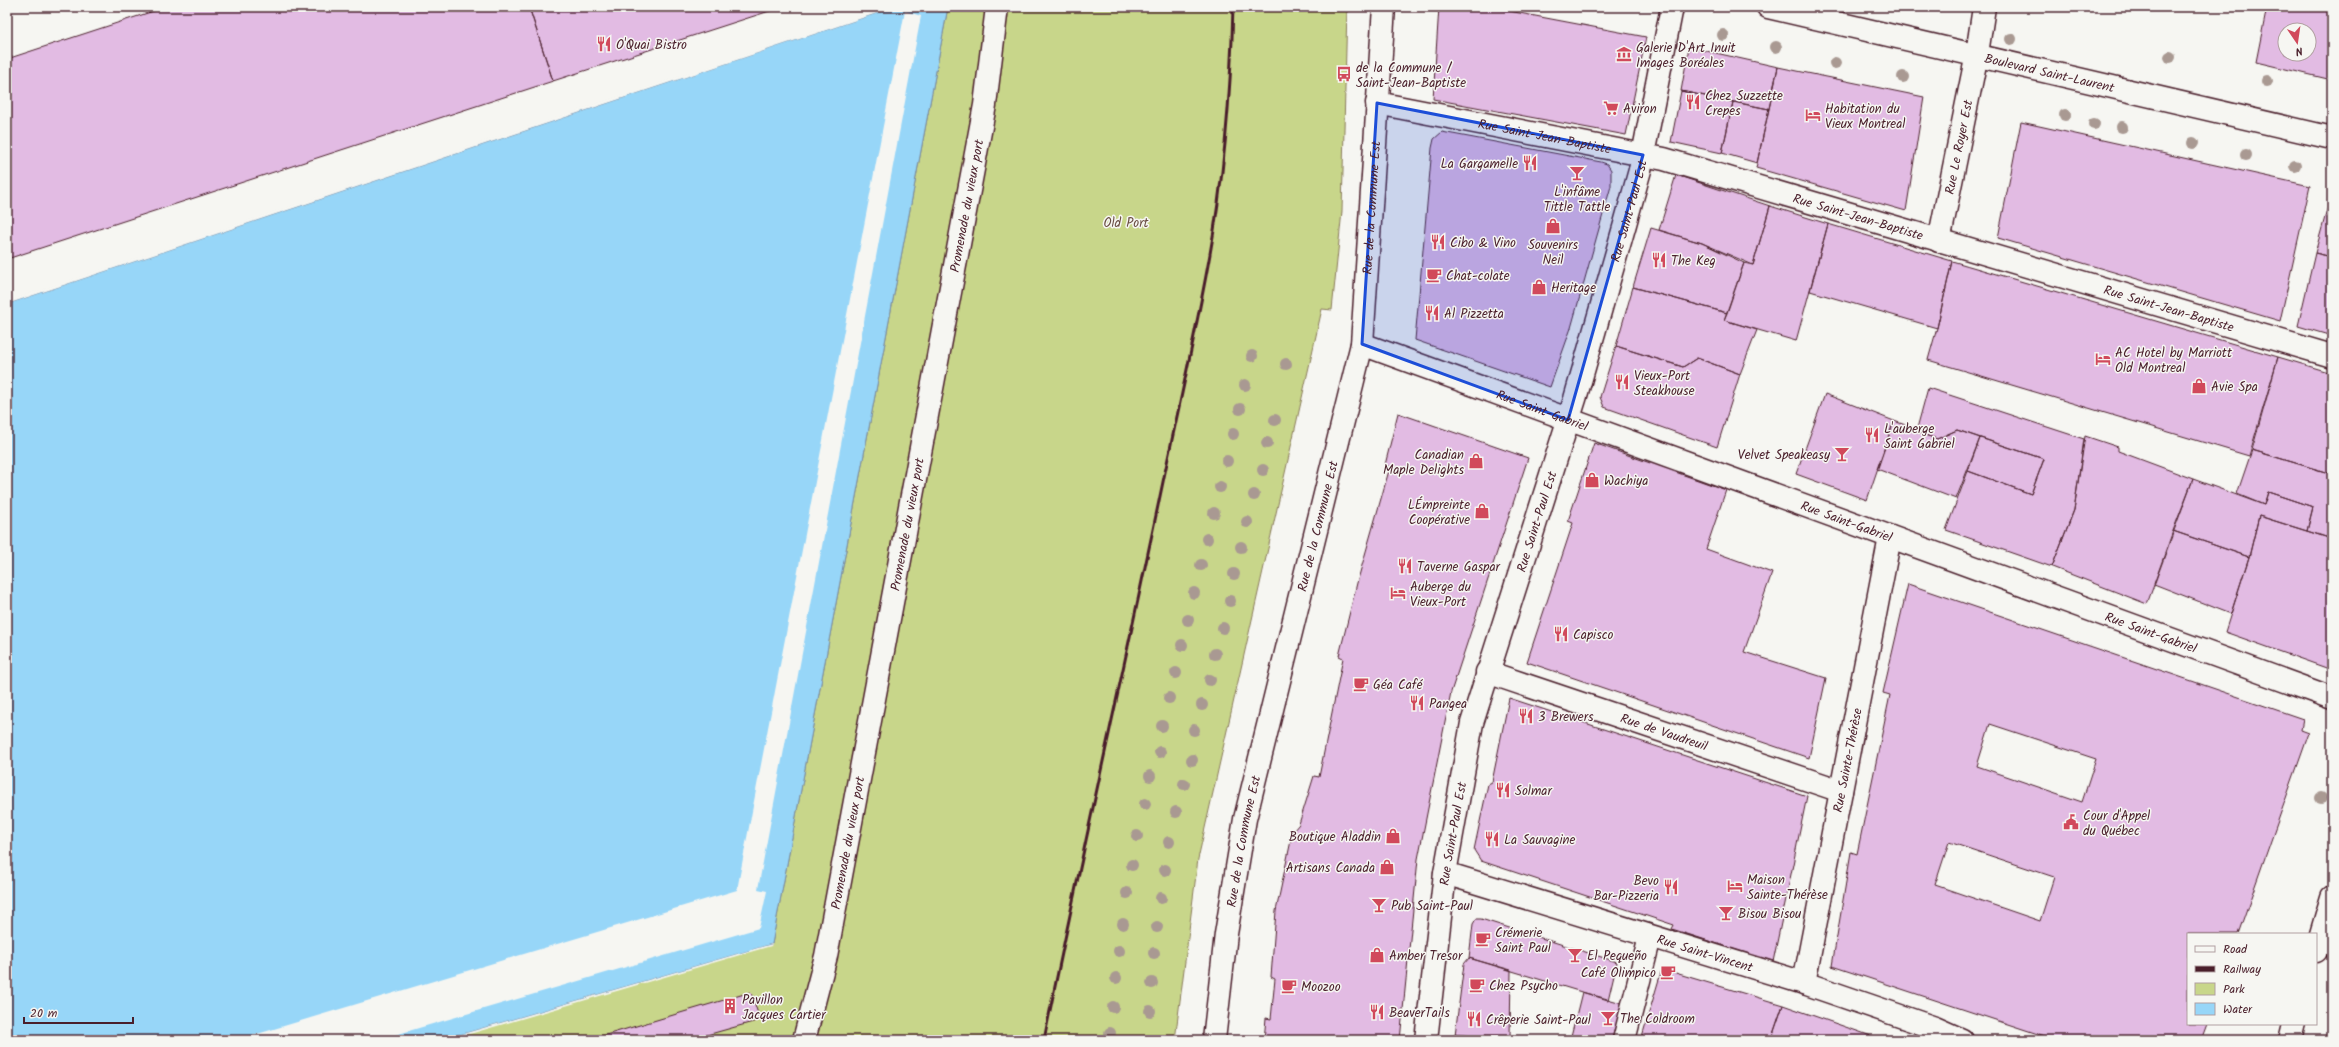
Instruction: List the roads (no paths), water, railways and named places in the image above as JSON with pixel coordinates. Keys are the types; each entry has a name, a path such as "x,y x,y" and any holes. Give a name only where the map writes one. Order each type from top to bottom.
{"street":[{"name":"Promenade du vieux port","path":"804,1040 827,948 983,113 997,7"},
{"name":"Rue de la Commune Est","path":"1214,1040 1226,934 1245,820 1362,344 1384,7"},
{"name":"Rue Saint-Paul Est","path":"1426,1040 1445,873 1472,724 1487,672 1568,420 1643,155 1672,7"},
{"name":"Boulevard Saint-Laurent","path":"1768,7 1978,54 2332,138"},
{"name":"Rue Le Royer Est","path":"1940,241 1978,54 1984,7"},
{"name":"Rue Saint-Jean-Baptiste","path":"1378,103 1643,155 2332,356"},
{"name":"Rue Saint-Gabriel","path":"1362,344 2332,698"},
{"name":"Rue Sainte-Thérèse","path":"1804,983 1890,537"},
{"name":"Rue de Vaudreuil","path":"1487,672 1841,791"},
{"name":"Rue Saint-Vincent","path":"1445,873 1804,983 1933,1034 1962,1040"},
{"path":"2317,948 2332,897"},
{"path":"1624,1040 1650,937"},
{"path":"2290,1040 2294,1025"}],"water":[{"path":"895,7 948,7 772,944 442,1040 7,1040 7,304"}],"railway":[{"path":"1044,1040 1187,371 1214,233 1226,136 1233,7"}],"place":[{"name":"O'Quai Bistro","path":"604,44"},
{"name":"Galerie D'Art Inuit Images Boréales","path":"1624,54"},
{"name":"de la Commune / Saint-Jean-Baptiste","path":"1344,74"},
{"name":"Chez Suzzette Crepes","path":"1693,102"},
{"name":"Aviron","path":"1611,108"},
{"name":"Habitation du Vieux Montreal","path":"1813,115"},
{"name":"La Gargamelle","path":"1530,163"},
{"name":"L'infâme Tittle Tattle","path":"1577,173"},
{"name":"Souvenirs Neil","path":"1553,226"},
{"name":"Cibo & Vino","path":"1438,242"},
{"name":"The Keg","path":"1659,260"},
{"name":"Chat-colate","path":"1434,275"},
{"name":"Heritage","path":"1539,287"},
{"name":"Al Pizzetta","path":"1432,313"},
{"name":"AC Hotel by Marriott Old Montreal","path":"2103,359"},
{"name":"Vieux-Port Steakhouse","path":"1622,382"},
{"name":"Avie Spa","path":"2199,386"},
{"name":"L'auberge Saint Gabriel","path":"1872,435"},
{"name":"Velvet Speakeasy","path":"1842,454"},
{"name":"Canadian Maple Delights","path":"1476,461"},
{"name":"Wachiya","path":"1592,480"},
{"name":"LÉmpreinte Coopérative","path":"1482,511"},
{"name":"Taverne Gaspar","path":"1405,566"},
{"name":"Auberge du Vieux-Port","path":"1398,593"},
{"name":"Capisco","path":"1561,634"},
{"name":"Géa Café","path":"1361,684"},
{"name":"Pangea","path":"1417,703"},
{"name":"3 Brewers","path":"1526,716"},
{"name":"Solmar","path":"1503,790"},
{"name":"Cour d'Appel du Québec","path":"2071,822"},
{"name":"Boutique Aladdin","path":"1393,836"},
{"name":"La Sauvagine","path":"1492,839"},
{"name":"Artisans Canada","path":"1387,867"},
{"name":"Maison Sainte-Thérèse","path":"1735,886"},
{"name":"Bevo Bar-Pizzeria","path":"1671,887"},
{"name":"Pub Saint-Paul","path":"1379,905"},
{"name":"Bisou Bisou","path":"1726,913"},
{"name":"Crémerie Saint Paul","path":"1483,939"},
{"name":"Amber Tresor","path":"1377,955"},
{"name":"El Pequeño","path":"1575,955"},
{"name":"Café Olimpico","path":"1668,972"},
{"name":"Chez Psycho","path":"1477,985"},
{"name":"Moozoo","path":"1289,986"},
{"name":"Pavillon Jacques Cartier","path":"730,1006"},
{"name":"BeaverTails","path":"1377,1012"},
{"name":"The Coldroom","path":"1608,1018"},
{"name":"Crêperie Saint-Paul","path":"1474,1019"}],"park label":[{"name":"Old Port","path":"1126,222"}]}
